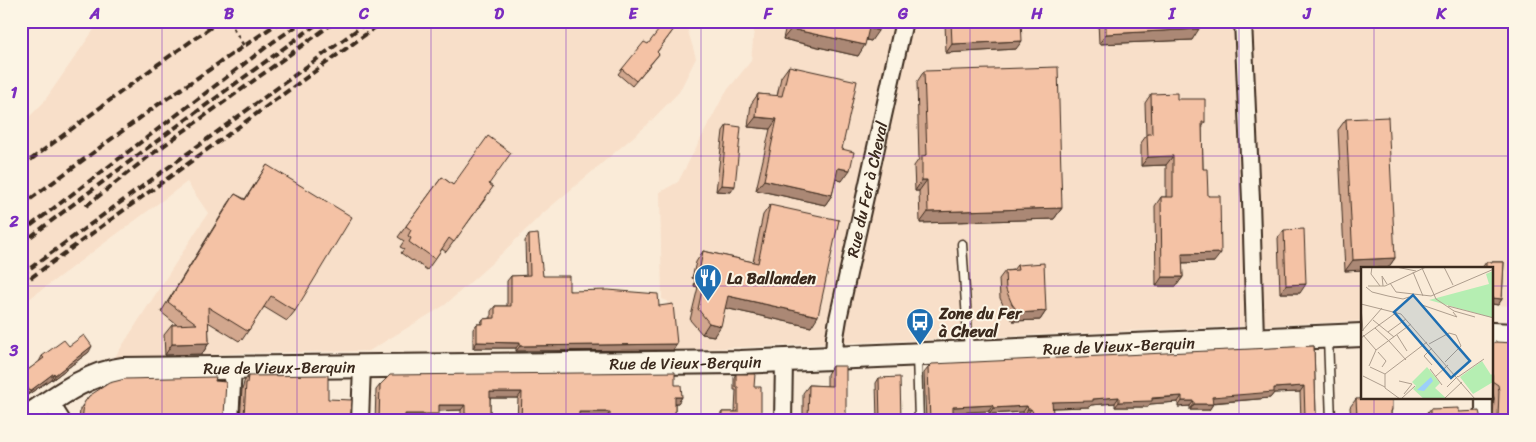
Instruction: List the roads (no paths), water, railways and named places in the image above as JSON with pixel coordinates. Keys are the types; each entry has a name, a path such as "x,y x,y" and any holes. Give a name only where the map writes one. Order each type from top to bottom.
{"street":[{"name":"Rue du Fer à Cheval","path":"834,358 838,319 904,21"},
{"path":"1243,21 1255,339"},
{"path":"1494,334 1515,335"},
{"name":"Rue de Vieux-Berquin","path":"21,421 80,383 114,370 362,365 658,364 917,355 1361,335"},
{"path":"783,421 784,360"},
{"path":"360,421 362,365"},
{"path":"230,421 233,367"},
{"path":"1484,400 1484,421"},
{"path":"50,402 62,421"}],"lane":[{"path":"962,244 969,352"},
{"path":"1328,336 1330,421"},
{"path":"917,355 919,421"}],"railway":[{"path":"21,167 157,65 220,21"},
{"path":"21,206 156,106 281,21"},
{"path":"21,233 273,42 304,21"},
{"path":"21,244 146,149 321,21"},
{"path":"86,206 148,157 336,21"},
{"path":"21,275 369,21"},
{"path":"21,285 384,21"}],"place":[{"name":"La Ballanden","path":"708,302"},
{"name":"Zone du Fer à Cheval","path":"920,346"}]}
